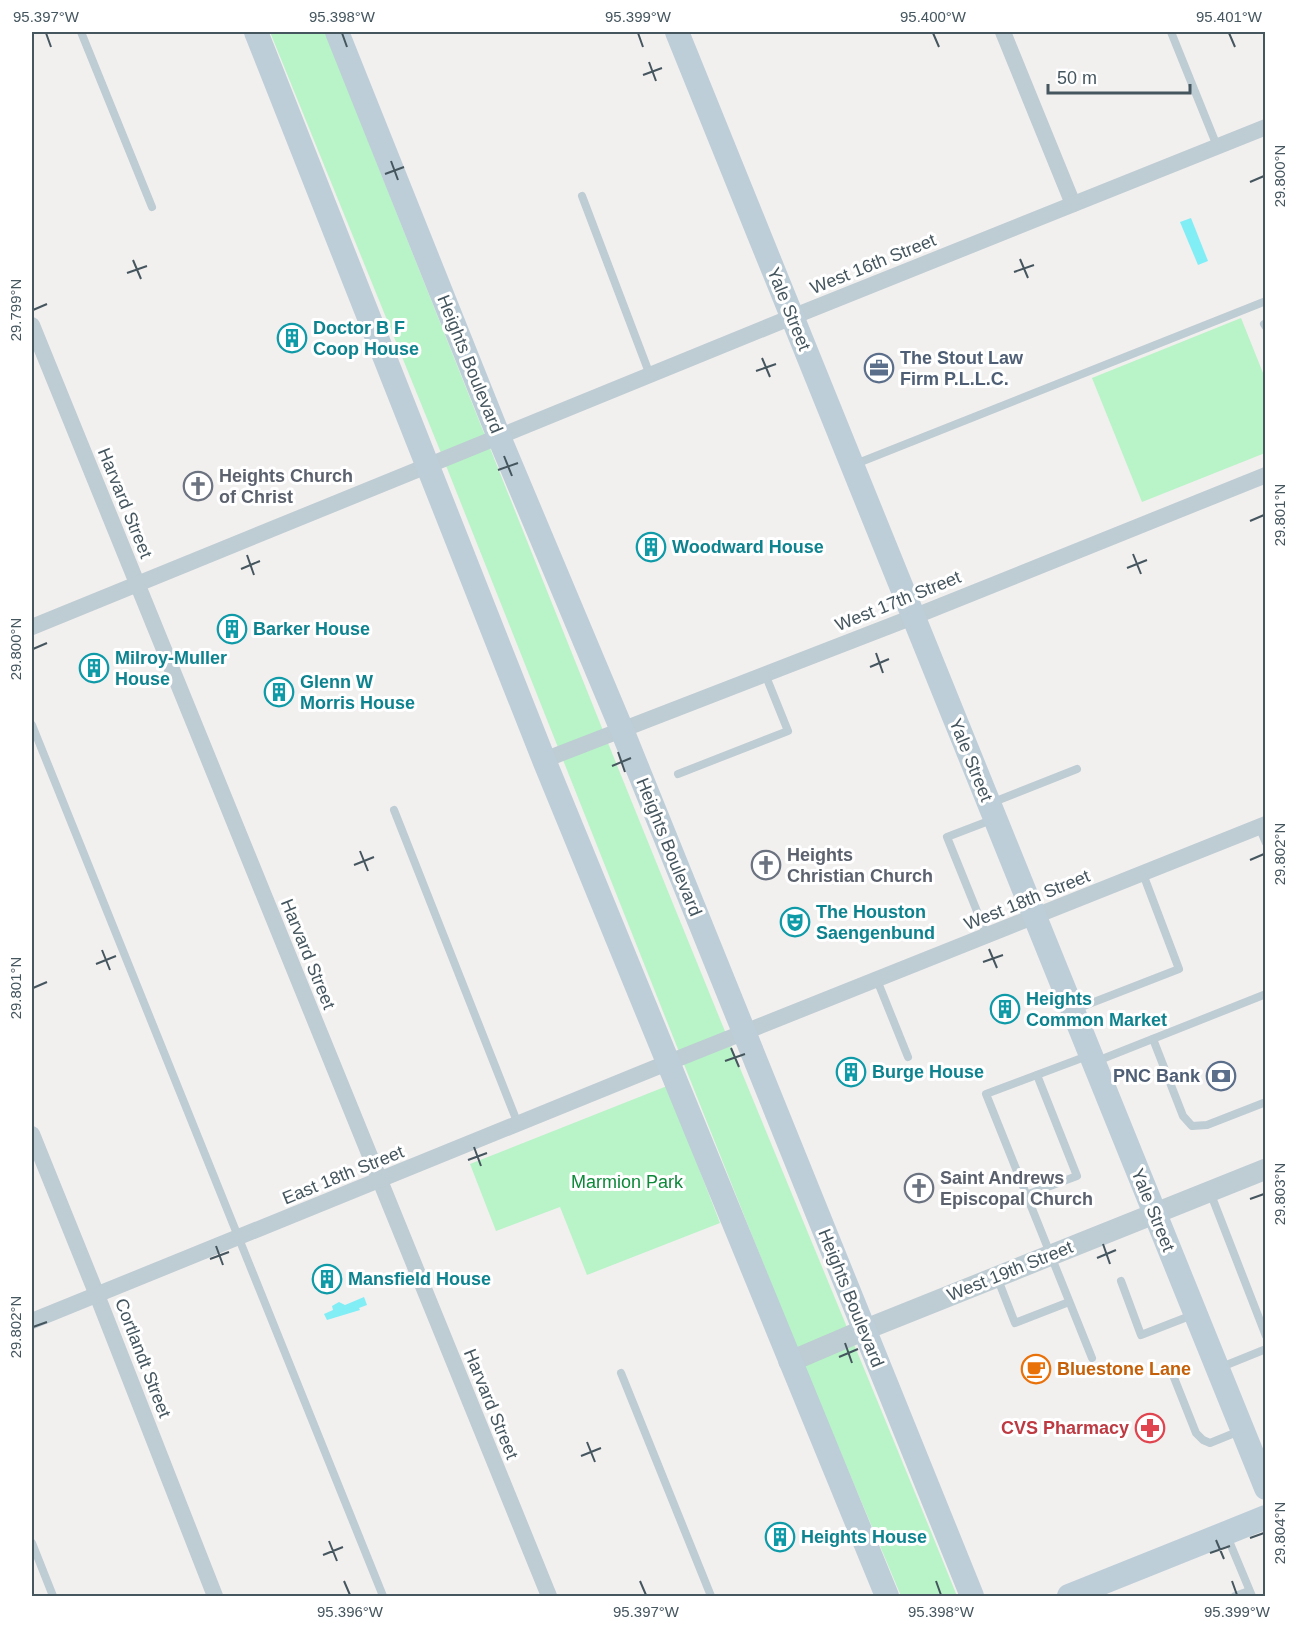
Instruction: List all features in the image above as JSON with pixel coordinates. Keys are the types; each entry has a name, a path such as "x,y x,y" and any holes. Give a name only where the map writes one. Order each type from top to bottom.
{"main road":[{"path":"256,32 544,760 789,1362 887,1596"},
{"name":"Heights Boulevard","path":"337,32 499,437 622,729 972,1596"},
{"name":"Yale Street","path":"677,32 1266,1488"},
{"path":"1069,1596 1105,1586 1266,1517"}],"street":[{"path":"1003,32 1073,204"},
{"name":"West 16th Street","path":"32,627 792,317 1266,127"},
{"name":"Harvard Street","path":"32,325 549,1596"},
{"name":"West 17th Street","path":"544,760 914,617 1266,475"},
{"name":"West 18th Street","path":"668,1063 1262,826"},
{"name":"East 18th Street","path":"32,1321 668,1063"},
{"name":"Cortlandt Street","path":"32,1134 215,1596"},
{"name":"West 19th Street","path":"789,1362 1266,1169"}],"lane":[{"path":"81,32 152,207"},
{"path":"1171,32 1218,147"},
{"path":"582,196 650,375"},
{"path":"852,465 1266,301"},
{"path":"678,774 788,731 765,674"},
{"path":"32,725 383,1596"},
{"path":"987,937 946,837 992,811 1077,769"},
{"path":"394,810 518,1124"},
{"path":"1262,826 1266,843"},
{"path":"1072,1010 1179,969 1143,874"},
{"path":"877,980 908,1057"},
{"path":"1092,1358 986,1094 1153,1039 1266,993"},
{"path":"1153,1039 1183,1116 1192,1126 1207,1125 1266,1102"},
{"path":"1026,1195 1077,1176 1037,1076"},
{"path":"1210,1192 1266,1336"},
{"path":"997,1277 1015,1323 1069,1302"},
{"path":"1121,1281 1141,1335 1195,1314"},
{"path":"1217,1369 1266,1349"},
{"path":"1171,1370 1196,1433 1203,1440 1210,1443 1242,1430"},
{"path":"621,1373 711,1596"},
{"path":"1225,1533 1251,1594 1235,1596"},
{"path":"32,1543 53,1596"}],"green space":[{"path":"270,32 325,32 621,776 957,1596 901,1596 796,1346 437,443"},
{"path":"1241,318 1265,378 1265,453 1142,502 1092,378"},
{"name":"Marmion Park","path":"667,1086 720,1223 587,1275 560,1207 496,1231 470,1164"}],"water":[{"path":"1191,218 1208,261 1198,265 1180,222"},
{"path":"364,1297 367,1305 359,1308 360,1310 327,1320 324,1314 333,1310 332,1306 339,1302 345,1305"}],"place":[{"name":"Doctor B F Coop House","path":"292,338"},
{"name":"The Stout Law Firm P.L.L.C.","path":"879,368"},
{"name":"Heights Church of Christ","path":"198,486"},
{"name":"Woodward House","path":"651,547"},
{"name":"Barker House","path":"232,629"},
{"name":"Milroy-Muller House","path":"94,668"},
{"name":"Glenn W Morris House","path":"279,692"},
{"name":"Heights Christian Church","path":"766,865"},
{"name":"The Houston Saengenbund","path":"795,922"},
{"name":"Heights Common Market","path":"1005,1009"},
{"name":"Burge House","path":"851,1072"},
{"name":"PNC Bank","path":"1221,1076"},
{"name":"Saint Andrews Episcopal Church","path":"919,1188"},
{"name":"Mansfield House","path":"327,1279"},
{"name":"Bluestone Lane","path":"1036,1369"},
{"name":"CVS Pharmacy","path":"1150,1428"},
{"name":"Heights House","path":"780,1537"}]}
